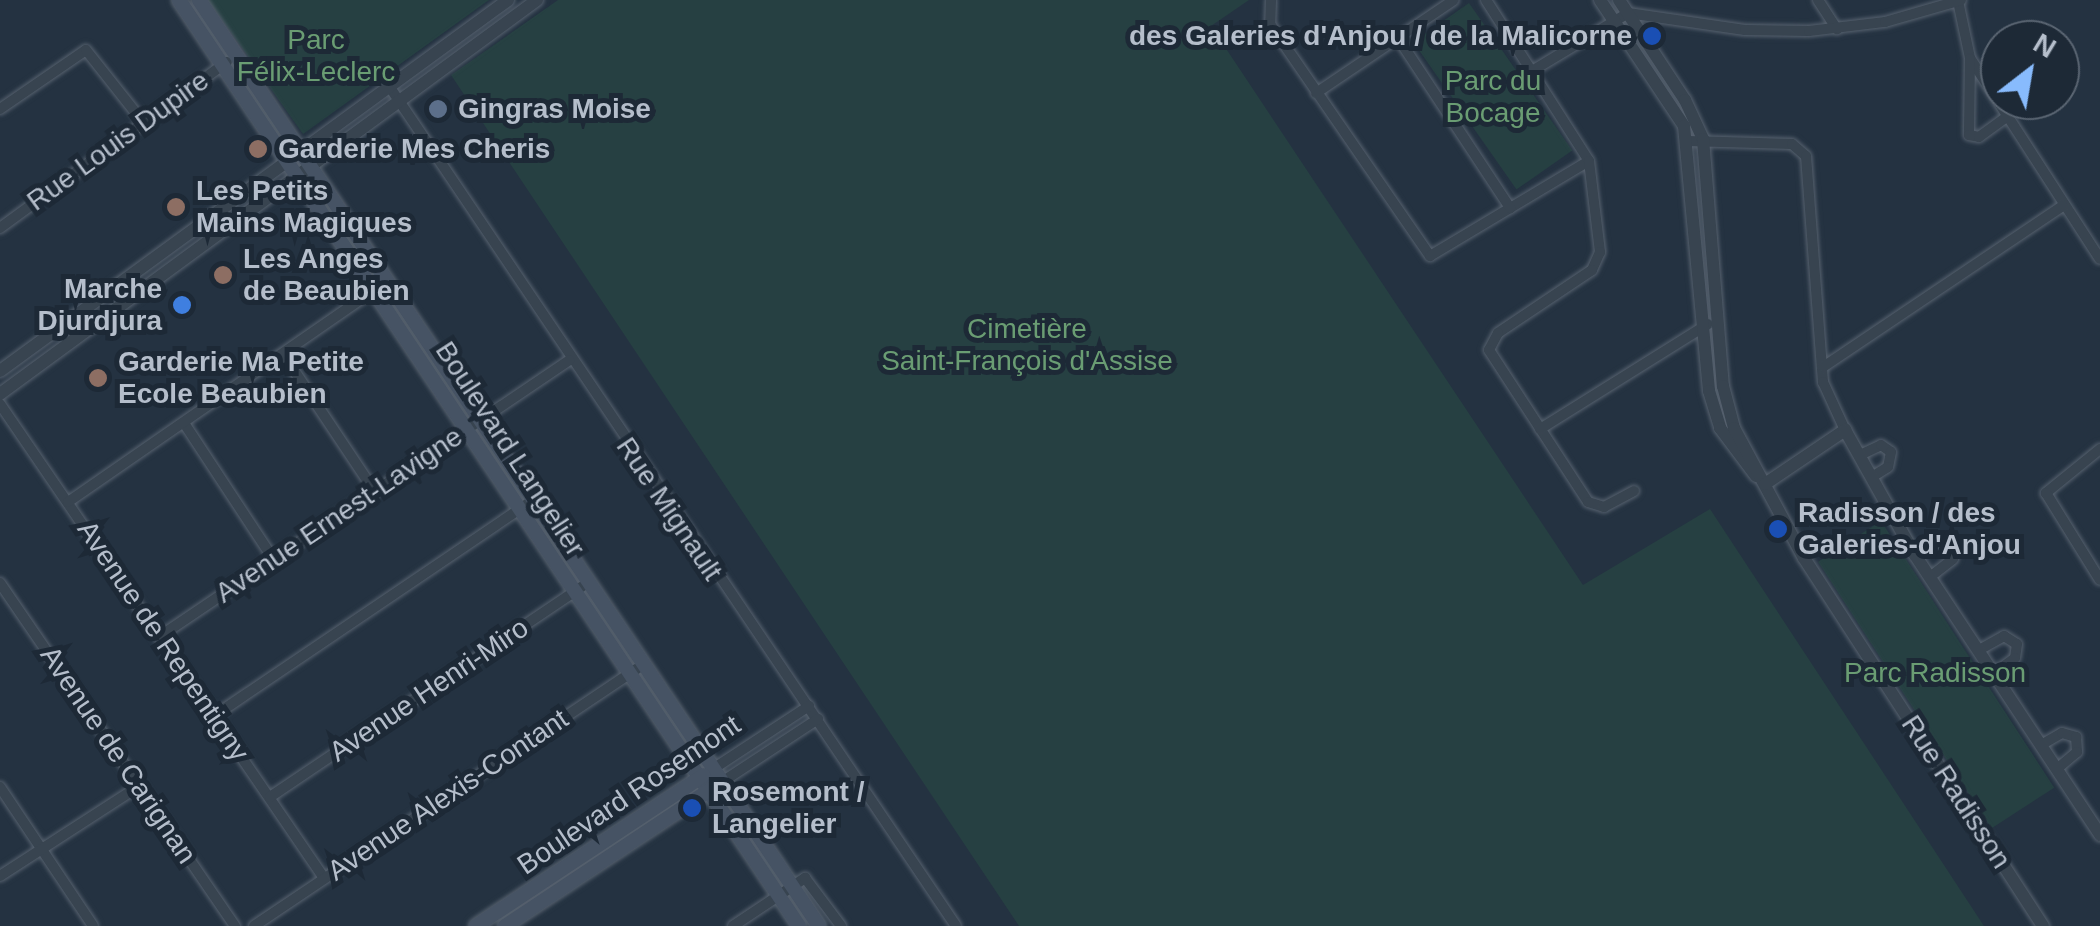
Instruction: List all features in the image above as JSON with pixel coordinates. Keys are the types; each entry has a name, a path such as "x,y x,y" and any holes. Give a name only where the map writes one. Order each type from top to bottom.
{"main road":[{"name":"Boulevard Langelier","path":"180,0 230,60 294,154 636,670 704,784 799,926"},
{"name":"Boulevard Langelier","path":"199,0 230,60"},
{"name":"Boulevard Langelier","path":"636,670 718,775 819,926"},
{"name":"Boulevard Rosemont","path":"476,926 718,775"},
{"name":"Boulevard Rosemont","path":"505,926 704,784"}],"street":[{"path":"0,372 508,0"},
{"path":"0,394 538,0"},
{"path":"1272,0 1270,24 1430,256 1589,160"},
{"path":"1316,92 1454,0"},
{"path":"1486,0 1589,160 1597,262 1489,344 1593,506 1634,491"},
{"path":"1600,0 1688,142 1710,323"},
{"path":"1620,0 1702,139 1710,323"},
{"path":"1818,0 1837,29"},
{"path":"1532,71 1628,12 1745,30 1837,29 1959,1 1970,58 1970,135 1979,137 2003,120"},
{"path":"1398,38 1510,208"},
{"path":"0,109 86,50 143,122"},
{"path":"1970,58 1980,74"},
{"name":"Rue Louis Dupire","path":"0,228 230,60"},
{"name":"Rue Mignault","path":"389,86 570,360 818,718 956,926"},
{"path":"2009,120 2100,258"},
{"path":"1688,142 1702,139 1792,144 1806,156 1826,396 1915,554 2100,836"},
{"path":"1823,366 2064,206"},
{"path":"134,273 144,287"},
{"path":"68,502 380,286"},
{"path":"1540,428 1710,323"},
{"name":"Rue Radisson","path":"1710,323 1727,410 1804,558 2043,926"},
{"path":"46,338 56,352"},
{"path":"284,354 375,492"},
{"name":"Avenue Ernest-Lavigne","path":"159,637 570,360"},
{"name":"Avenue de Repentigny","path":"0,404 324,878"},
{"path":"184,422 274,560"},
{"path":"1765,484 1845,430"},
{"path":"1860,455 1881,446 1893,455 1872,477"},
{"path":"2100,449 2046,490 2100,580"},
{"path":"214,716 526,506"},
{"path":"1915,554 1935,542 1951,547 1952,559 1930,577"},
{"name":"Avenue de Carignan","path":"0,583 235,926"},
{"name":"Avenue Henri-Miro","path":"270,797 580,587"},
{"path":"1979,650 2004,636 2017,644 2015,658 1994,673"},
{"name":"Avenue Alexis-Contant","path":"254,926 636,670"},
{"name":"Boulevard Rosemont","path":"718,775 809,706"},
{"name":"Boulevard Rosemont","path":"718,775 818,718"},
{"path":"2041,745 2062,733 2076,737 2077,752 2056,769"},
{"path":"0,876 139,786"},
{"path":"0,787 92,926"},
{"name":"Boulevard Langelier","path":"792,885 809,879 841,926"},
{"path":"734,926 792,885"}],"green space":[{"name":"Parc Félix-Leclerc","path":"208,0 489,0 303,134"},
{"name":"Cimetière Saint-François d'Assise","path":"558,0 1249,0 1211,26 1583,585 1710,509 1984,926 1019,926 451,75"},
{"name":"Parc du Bocage","path":"1469,3 1572,150 1517,189 1413,42"},
{"name":"Parc Radisson","path":"1881,521 2054,788 1991,829 1818,562"}],"place":[{"name":"des Galeries d'Anjou / de la Malicorne","path":"1652,36"},
{"name":"Gingras Moise","path":"438,109"},
{"name":"Garderie Mes Cheris","path":"258,149"},
{"name":"Les Petits Mains Magiques","path":"176,207"},
{"name":"Les Anges de Beaubien","path":"223,275"},
{"name":"Marche Djurdjura","path":"182,305"},
{"name":"Garderie Ma Petite Ecole Beaubien","path":"98,378"},
{"name":"Radisson / des Galeries-d'Anjou","path":"1778,529"},
{"name":"Rosemont / Langelier","path":"692,808"}]}
